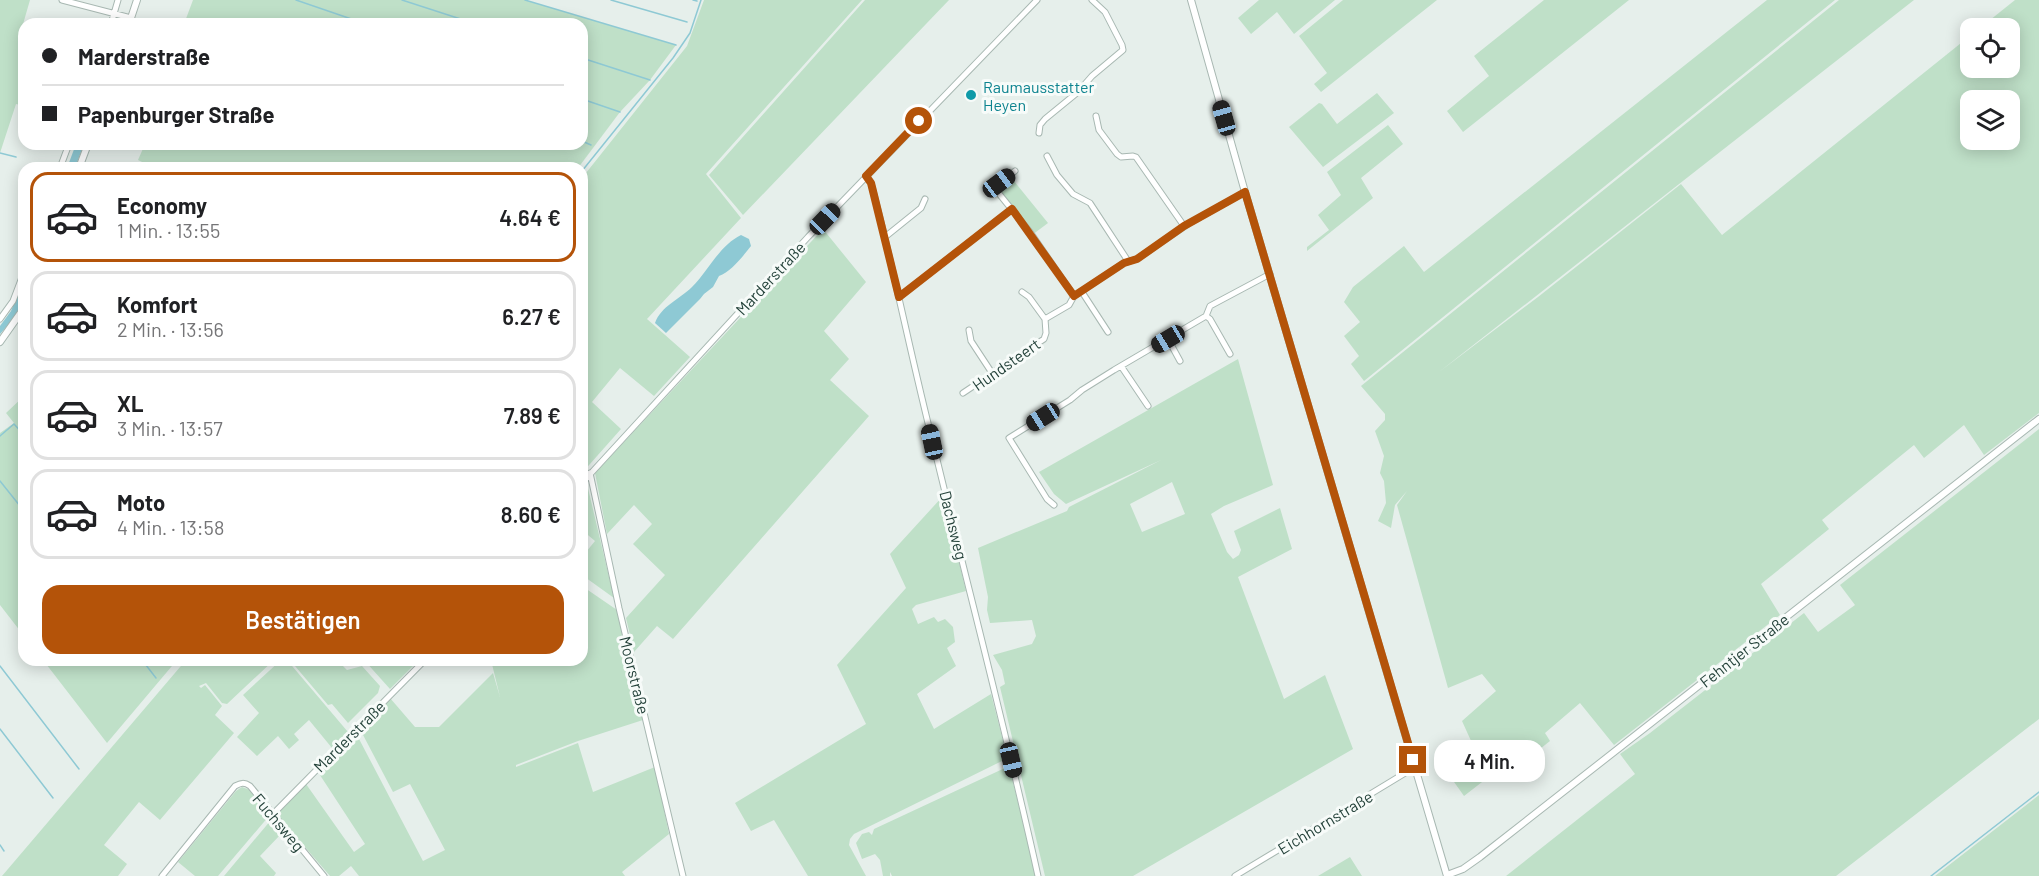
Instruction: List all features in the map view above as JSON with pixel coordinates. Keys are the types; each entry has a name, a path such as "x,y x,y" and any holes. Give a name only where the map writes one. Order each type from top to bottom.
{"street":[{"path":"62,0 123,18"},
{"path":"113,18 118,0"},
{"path":"131,18 137,0"},
{"name":"Marderstraße","path":"588,476 866,176 1037,0"},
{"path":"1039,133 1040,125 1045,119 1123,50 1105,12 1092,0"},
{"path":"1191,0 1245,192 1447,876"},
{"path":"1096,116 1099,130 1117,154 1121,157 1136,157 1184,226"},
{"path":"1047,156 1057,175 1073,194 1090,203 1128,261"},
{"path":"1015,171 996,188 1074,296"},
{"name":"Dachsweg","path":"866,176 871,183 885,237 932,442 977,616 1038,876"},
{"name":"Hundsteert","path":"963,393 1044,339 1045,319 1069,305 1074,296 1128,261 1137,259 1184,226 1245,192"},
{"path":"885,237 921,208 925,200"},
{"path":"899,297 1012,209"},
{"path":"1054,505 1047,499 1009,438 1121,366 1206,316 1210,306 1270,274"},
{"path":"0,319 13,301 18,288"},
{"path":"1022,292 1029,297 1045,319"},
{"path":"1082,292 1108,332"},
{"path":"0,342 18,316"},
{"path":"1206,316 1230,354"},
{"path":"969,330 971,340 992,373"},
{"path":"1168,339 1180,361"},
{"path":"1121,366 1148,406"},
{"name":"Fehntjer Straße","path":"1447,876 1463,869 1480,857 2039,419"},
{"name":"Moorstraße","path":"590,473 619,608 682,874"},
{"name":"Marderstraße","path":"273,814 420,666"},
{"name":"Eichhornstraße","path":"1234,876 1415,767"},
{"name":"Fuchsweg","path":"162,876 235,786 246,783 324,876"},
{"path":"676,876 682,874"}],"green space":[{"path":"0,0 30,0 25,18 18,18 18,104 16,104 0,153"},
{"path":"193,0 525,0 585,18 186,18"},
{"path":"704,0 862,0 706,174 741,218 647,319 690,357 654,396 620,368 592,402 621,429 588,466 588,170 687,46"},
{"path":"865,0 949,0 743,215 709,175"},
{"path":"1259,0 1335,0 1294,34 1277,12 1251,34 1238,18"},
{"path":"1343,0 1437,0 1321,92 1314,84 1327,73 1299,36"},
{"path":"1544,0 1629,0 1463,132 1447,111 1489,76 1474,56"},
{"path":"1767,0 1835,0 1364,381 1351,364 1359,356 1344,336 1360,322 1344,302 1353,287 1404,246 1424,272"},
{"path":"1839,0 1914,0 1439,372 1681,184 1722,235 1960,44 1960,78 2020,78 2020,18 1992,18 2015,0 2039,0 2039,413 1984,455 1964,425 1924,458 1914,445 1822,520 1829,529 1761,584 1780,615 1614,745 1580,703 1545,733 1550,741 1506,776 1504,765 1464,796 1442,765 1472,743 1462,721 1496,691 1482,674 1448,688 1397,505 1407,491 1395,505 1391,528 1378,521 1386,503 1384,481 1380,473 1384,456 1375,431 1385,420 1385,414 1361,386"},
{"path":"588,19 676,45 650,80 620,112 582,162 142,162 138,160 142,150 588,150"},
{"path":"1377,93 1394,113 1323,167 1289,127 1319,103 1337,124"},
{"path":"1388,125 1403,144 1361,178 1373,198 1307,251 1307,247 1329,230 1318,215 1341,195 1327,172"},
{"path":"1009,175 1048,223 1032,235 996,190 997,185"},
{"path":"823,229 866,282 824,331 849,359 830,380 869,416 673,639 657,626 634,652 626,618 665,575 633,544 652,524 634,505 607,534 595,473"},
{"path":"1238,359 1273,485 1211,514 1227,552 1233,559 1239,555 1241,550 1234,531 1280,508 1292,549 1238,577 1284,699 1325,675 1353,749 1133,876 1045,876 1000,687 1005,684 1002,670 993,655 1032,644 1036,636 1032,620 990,623 987,610 988,597 978,548 1067,511 1069,507 1161,460 1066,504 1054,494 1039,472","holes":["1172,482 1185,514 1142,532 1130,504"]},
{"path":"18,402 18,628 0,605 0,433 14,423 6,413"},
{"path":"2039,429 2039,719 1836,876 1506,876 1635,774 1620,754 1804,613 1818,632 1855,605 1840,585"},
{"path":"588,488 614,598 588,579 588,550 595,541 588,535"},
{"path":"943,496 966,591 916,605 912,609 918,624 934,617 938,622 945,619 953,627 955,642 947,648 956,666 917,694 934,729 991,694 1007,756 1004,760 854,834 849,845 866,876 808,876 774,820 751,831 735,803 866,724 837,665 906,588 890,554"},
{"path":"588,590 617,610 643,720 578,741 516,765 516,767 578,743 593,792 655,767 669,834 622,872 625,876 359,876 351,866 339,876 330,876 279,817 280,810 306,784 354,852 365,844 318,772 354,736 358,737 423,861 445,850 410,784 393,792 362,733 363,729 390,698 415,727 439,727 493,673 500,697 492,666 588,666"},
{"path":"48,666 172,666 107,743"},
{"path":"181,666 268,666 227,704 222,703 206,683 199,686 201,688 205,685 222,706 215,715 234,733 160,820 139,802 104,845 127,864 118,876 2,876"},
{"path":"274,666 292,666 348,732 332,748 309,720 294,734 299,740 289,749 278,736 257,756 237,737 259,713 243,695"},
{"path":"295,666 343,666 347,670 362,666 380,686 378,693 348,723 332,704 328,705"},
{"path":"369,666 413,666 390,689"},
{"path":"1007,767 1010,770 1036,876 892,876 890,872 890,876 883,876 880,860 875,854 862,859 856,843 862,834 869,832 872,835 874,829"},
{"path":"242,787 250,790 269,816 218,876 195,876 178,862 236,791"},
{"path":"2039,795 2039,876 1935,876"},
{"path":"271,820 282,833 260,856 276,873 274,876 224,876"},
{"path":"1350,857 1362,876 1318,876"}],"water":[{"path":"74,150 82,150 77,162 69,162"},
{"path":"741,235 749,239 751,246 741,259 719,276 713,287 666,333 655,323 658,317 671,303 692,287 726,245"},
{"path":"18,294 18,310 0,334 0,326 11,311"}],"waterway":[{"path":"296,0 348,18"},
{"path":"402,0 458,18"},
{"path":"525,0 585,18"},
{"path":"611,0 687,22"},
{"path":"693,0 697,1"},
{"path":"588,164 673,58 690,33 701,0"},
{"path":"588,19 676,45"},
{"path":"588,60 650,80"},
{"path":"588,101 620,112"},
{"path":"0,153 16,157"},
{"path":"0,436 14,424 18,428"},
{"path":"0,481 18,504"},
{"path":"0,666 79,769"},
{"path":"147,666 156,678"},
{"path":"0,729 53,798"},
{"path":"1931,876 2039,792"},
{"path":"0,845 4,851"}],"place":[{"name":"Raumausstatter Heyen","path":"971,95"}],"route":[{"path":"919,121 866,176 871,183 899,297 1012,209 1074,296 1124,263 1137,259 1184,226 1245,192 1413,760"}]}
